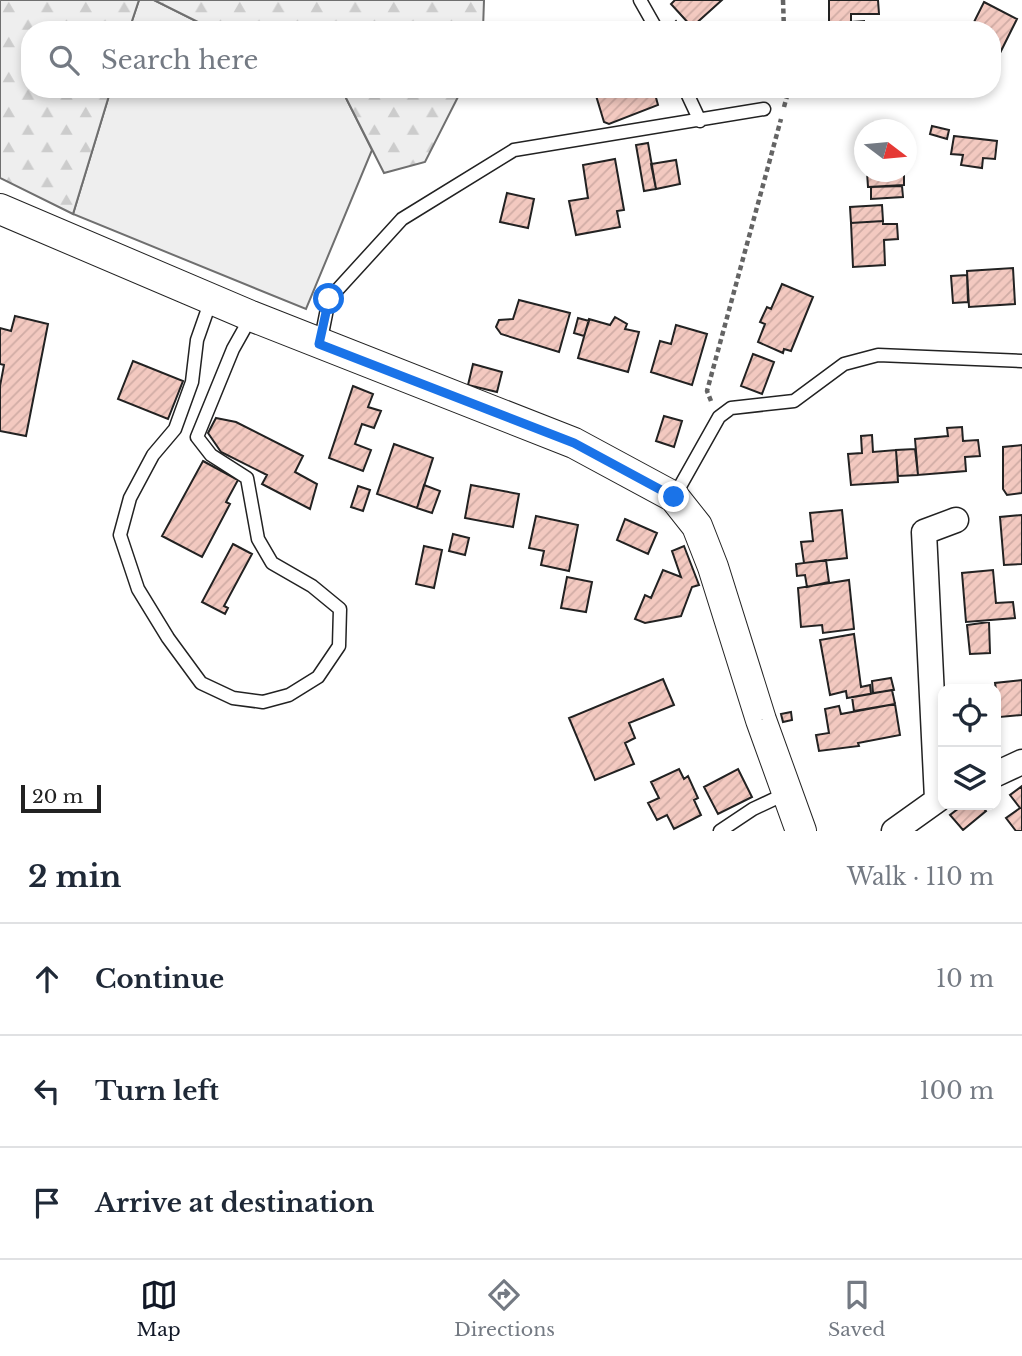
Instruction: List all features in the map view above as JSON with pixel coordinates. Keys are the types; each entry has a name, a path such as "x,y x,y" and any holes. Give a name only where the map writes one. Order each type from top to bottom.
{"street":[{"path":"0,209 319,344 574,443 674,497 697,526 713,567 761,720 801,831"},
{"path":"938,764 924,532 956,520"},
{"path":"1001,772 1022,762"},
{"path":"894,831 938,798"}],"lane":[{"path":"640,0 652,21"},
{"path":"689,98 700,121"},
{"path":"319,344 329,299 402,219 514,150 764,109"},
{"path":"212,299 197,340 192,382 175,429 153,455 130,498 120,535 138,589 168,638 201,683 233,698 263,702 289,695 318,677 339,646 340,609 312,586 272,563 258,539 247,478 211,455 197,437 233,349 251,316"},
{"path":"674,497 719,418 731,408 794,401 844,364 878,355 1022,361"},
{"path":"720,831 753,808 787,793"}],"path":[{"path":"783,0 784,21"},
{"path":"719,418 707,391 787,98"}],"green space":[{"path":"0,0 139,0 132,21 21,21 21,98 108,98 73,214 0,178"},
{"path":"139,0 154,0 196,21 132,21"},
{"path":"154,0 484,0 483,21 196,21"},
{"path":"108,98 346,98 372,150 306,309 73,214"},
{"path":"346,98 457,98 425,162 384,173"}],"building":[{"path":"675,0 722,0 699,21 687,21 671,4"},
{"path":"829,0 878,0 879,14 851,14 851,21 829,21"},
{"path":"984,2 1017,19 1001,51 1001,21 974,21"},
{"path":"597,98 656,98 658,105 609,124 604,122"},
{"path":"932,126 949,130 947,139 930,134"},
{"path":"954,136 997,141 995,159 983,158 982,168 961,165 963,155 951,154"},
{"path":"648,143 656,189 644,191 636,145"},
{"path":"615,159 624,210 617,211 620,227 576,235 569,201 588,198 583,165"},
{"path":"676,160 680,184 656,189 651,164"},
{"path":"868,182 904,182 904,185 868,187"},
{"path":"902,186 903,197 871,199 871,187"},
{"path":"507,193 534,199 528,228 500,222"},
{"path":"882,205 883,221 851,223 850,207"},
{"path":"883,221 883,224 897,224 898,239 884,240 885,265 853,267 851,223"},
{"path":"1013,268 1015,304 969,307 967,271"},
{"path":"967,275 968,302 953,303 951,276"},
{"path":"782,284 813,297 791,351 784,349 783,353 758,342 765,324 760,322 767,307 771,309"},
{"path":"519,300 570,313 559,352 501,334 496,327 499,320 513,319"},
{"path":"15,316 48,324 26,436 0,431 0,386 4,365 0,364 0,328 11,331"},
{"path":"615,317 627,324 625,329 639,332 628,372 578,358 589,319 610,325"},
{"path":"578,318 589,321 584,336 574,333"},
{"path":"676,325 707,334 692,385 651,372 660,341 671,344"},
{"path":"753,354 774,362 762,394 741,386"},
{"path":"133,361 183,381 168,419 118,399"},
{"path":"473,364 502,372 497,392 468,385"},
{"path":"353,386 373,394 368,407 381,411 374,428 362,424 355,444 371,450 363,471 329,458"},
{"path":"664,416 682,421 674,447 656,441"},
{"path":"216,418 236,422 303,456 295,472 317,484 310,509 262,484 267,475 221,452 208,433"},
{"path":"962,427 963,441 978,440 980,456 965,457 966,471 918,475 915,439 948,436 947,428"},
{"path":"872,435 873,452 896,450 898,482 851,485 848,454 862,453 861,436"},
{"path":"394,444 433,458 417,508 377,494"},
{"path":"1022,445 1022,493 1007,495 1003,489 1003,447"},
{"path":"915,449 918,475 898,476 896,450"},
{"path":"203,461 238,480 226,502 230,504 202,557 162,536"},
{"path":"424,485 440,491 432,513 417,508"},
{"path":"471,485 519,494 513,527 465,518"},
{"path":"358,486 370,490 363,511 351,507"},
{"path":"842,510 847,558 804,563 801,542 813,541 810,513"},
{"path":"1022,515 1022,564 1004,565 1000,517"},
{"path":"536,516 578,525 569,571 541,565 544,551 529,548"},
{"path":"625,519 657,533 648,554 617,540"},
{"path":"453,534 469,538 465,555 449,551"},
{"path":"233,544 252,554 224,606 228,608 225,614 202,602"},
{"path":"424,546 442,550 434,588 416,584"},
{"path":"684,546 699,585 692,587 681,616 645,623 635,619 645,595 651,598 663,570 681,577 672,551"},
{"path":"826,560 829,582 807,587 805,575 797,576 796,564"},
{"path":"993,570 996,603 1013,602 1015,618 966,622 962,573"},
{"path":"567,577 592,582 586,612 561,608"},
{"path":"849,580 854,629 823,633 822,625 801,627 798,588"},
{"path":"989,622 990,653 970,654 967,625"},
{"path":"854,634 861,687 870,685 871,694 847,698 846,691 830,695 820,640"},
{"path":"891,678 894,690 873,693 872,681"},
{"path":"663,679 674,705 629,723 635,738 625,743 634,764 595,780 569,718"},
{"path":"1022,680 1022,715 1001,717 1001,684 995,683"},
{"path":"892,690 895,704 854,711 852,697"},
{"path":"895,704 900,735 858,743 859,746 819,751 816,735 829,733 825,709 839,706 841,714"},
{"path":"791,712 792,720 783,722 781,714"},
{"path":"679,769 684,779 688,776 698,798 694,800 701,815 674,829 667,815 657,820 648,803 659,798 651,782"},
{"path":"738,769 752,797 718,814 704,787"},
{"path":"1022,786 1022,831 1016,831 1006,818 1020,808 1010,795"},
{"path":"956,810 986,811 963,830 950,815"}],"route":[{"path":"329,299 319,344 574,443 674,497"}]}
